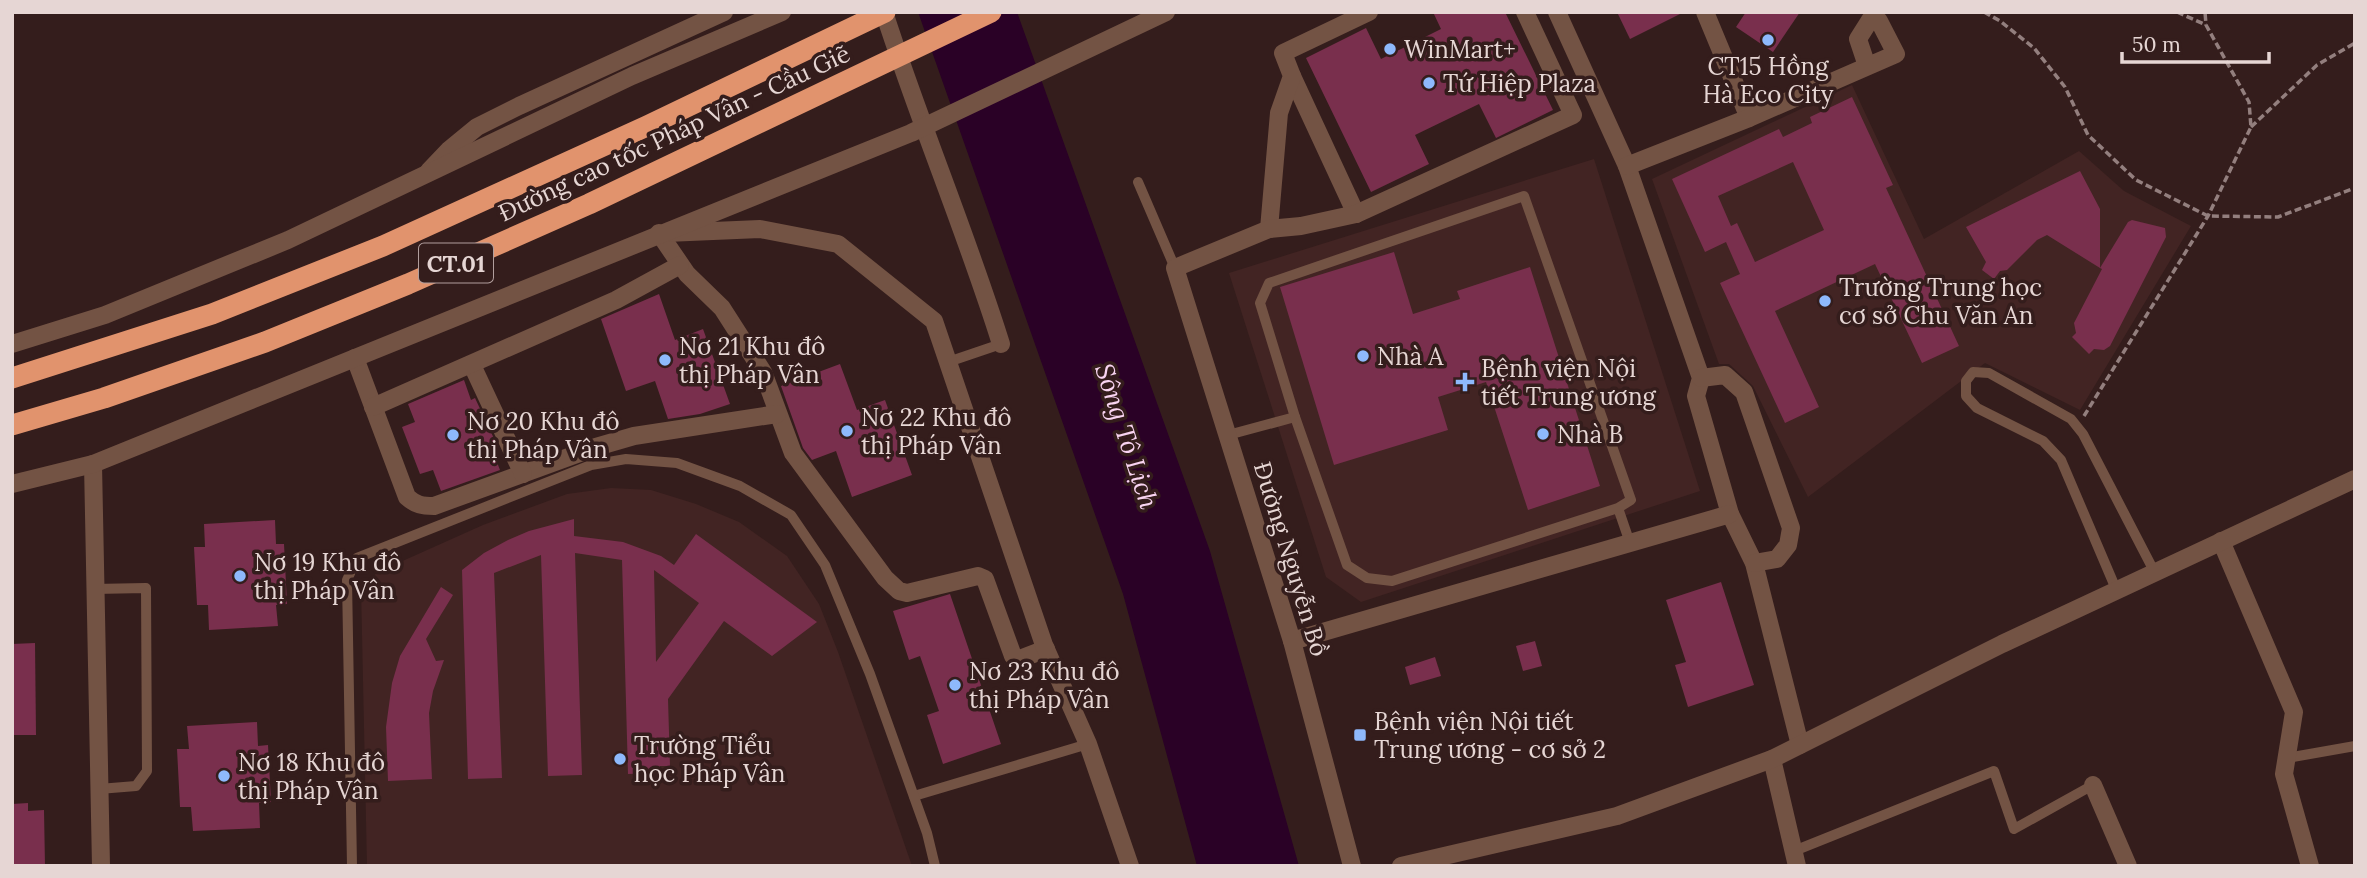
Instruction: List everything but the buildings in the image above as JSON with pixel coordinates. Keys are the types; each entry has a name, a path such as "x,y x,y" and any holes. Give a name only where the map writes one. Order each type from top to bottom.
{"highway":[{"name":"Đường cao tốc Pháp Vân - Cầu Giẽ","path":"12,425 104,398 253,346 408,284 589,204 991,12"},
{"name":"Đường cao tốc Pháp Vân - Cầu Giẽ","path":"12,378 212,314 383,246 647,126 878,15"}],"street":[{"path":"429,171 477,127 724,12"},
{"path":"12,344 105,315 276,245 632,76 782,12"},
{"path":"12,484 93,464 911,133 1166,12"},
{"path":"1356,214 1283,53 1369,12"},
{"path":"1175,268 1269,229 1301,226 1356,214 1573,115 1525,12"},
{"path":"1557,12 1627,166 1701,378 1696,396 1730,514 1754,563 1800,746"},
{"path":"1705,12 1749,118"},
{"path":"878,15 981,280 1001,344"},
{"path":"1627,166 1749,118 1867,66"},
{"path":"1269,229 1279,113 1292,76"},
{"path":"659,233 760,229 838,244 934,321 1046,649 1088,744 1130,866"},
{"path":"659,233 680,265 722,308 763,372 793,453 885,578 900,591 907,593 978,576 985,579 1013,656 1020,659 1046,649"},
{"path":"373,407 616,300 680,265"},
{"name":"Đường Nguyễn Bồ","path":"1175,268 1292,641 1352,866"},
{"path":"355,358 407,496 415,505 434,506 596,447 634,436 777,414"},
{"path":"472,365 523,474"},
{"path":"1701,378 1725,375 1744,392 1791,528 1788,545 1777,559 1754,563"},
{"path":"93,464 101,866"},
{"path":"1401,866 1617,816 1772,759 2116,589 2355,479"},
{"path":"1292,641 1730,514"},
{"path":"2221,541 2294,712 2284,774 2311,866"},
{"path":"1772,759 1796,859"},
{"path":"2093,785 2128,866"}],"lane":[{"path":"1138,182 1175,268"},
{"path":"1524,196 1631,500 1618,508 1392,581 1367,578 1347,565 1295,417 1260,303 1269,283 1524,196"},
{"path":"948,362 1001,344"},
{"path":"2116,589 2061,460 2043,441 1977,408 1966,396 1966,381 1973,372 1989,373 2071,419 2154,571"},
{"path":"1228,435 1295,417"},
{"path":"352,866 347,580 357,558 591,466 626,459 677,463 740,486 791,515 825,565 870,674 927,833 935,866"},
{"path":"1618,508 1629,543"},
{"path":"94,589 146,589 146,771 136,786 99,789"},
{"path":"914,796 1088,744"},
{"path":"2287,758 2355,746"},
{"path":"1796,859 1994,771 2014,828 2093,785"}],"path":[{"path":"1984,12 2034,48 2065,88 2088,135 2136,180 2208,216 2278,217 2355,188"},
{"path":"2177,12 2206,25"},
{"path":"2205,12 2206,25 2249,102 2251,127"},
{"path":"2077,427 2208,216 2251,127 2317,65 2355,43"}],"shaded area":[{"name":"Trường Trung học cơ sở Chu Văn An","path":"1852,85 1924,239 2079,151 2124,191 2191,226 2080,410 1985,363 1808,497 1753,386 1729,364 1719,364 1652,179"},
{"name":"Bệnh viện Nội tiết Trung ương","path":"1594,159 1700,491 1361,602 1326,577 1229,273"},
{"name":"Trường Tiểu học Pháp Vân","path":"611,488 651,490 696,504 739,522 787,556 819,604 912,866 367,866 361,587 378,572 483,525 567,494"}],"water":[{"name":"Sông Tô Lịch","path":"918,12 1017,12 1210,551 1299,866 1197,866 1123,594"}],"place":[{"name":"CT15 Hồng Hà Eco City","path":"1768,40"},
{"name":"WinMart+","path":"1390,49"},
{"name":"Tứ Hiệp Plaza","path":"1429,83"},
{"name":"Trường Trung học cơ sở Chu Văn An","path":"1825,301"},
{"name":"Nhà A","path":"1363,356"},
{"name":"Nơ 21 Khu đô thị Pháp Vân","path":"665,360"},
{"name":"Bệnh viện Nội tiết Trung ương","path":"1465,382"},
{"name":"Nơ 22 Khu đô thị Pháp Vân","path":"847,431"},
{"name":"Nhà B","path":"1543,434"},
{"name":"Nơ 20 Khu đô thị Pháp Vân","path":"453,435"},
{"name":"Nơ 19 Khu đô thị Pháp Vân","path":"240,576"},
{"name":"Nơ 23 Khu đô thị Pháp Vân","path":"955,685"},
{"name":"Bệnh viện Nội tiết Trung ương - cơ sở 2","path":"1360,735"},
{"name":"Trường Tiểu học Pháp Vân","path":"620,759"},
{"name":"Nơ 18 Khu đô thị Pháp Vân","path":"224,776"}]}
